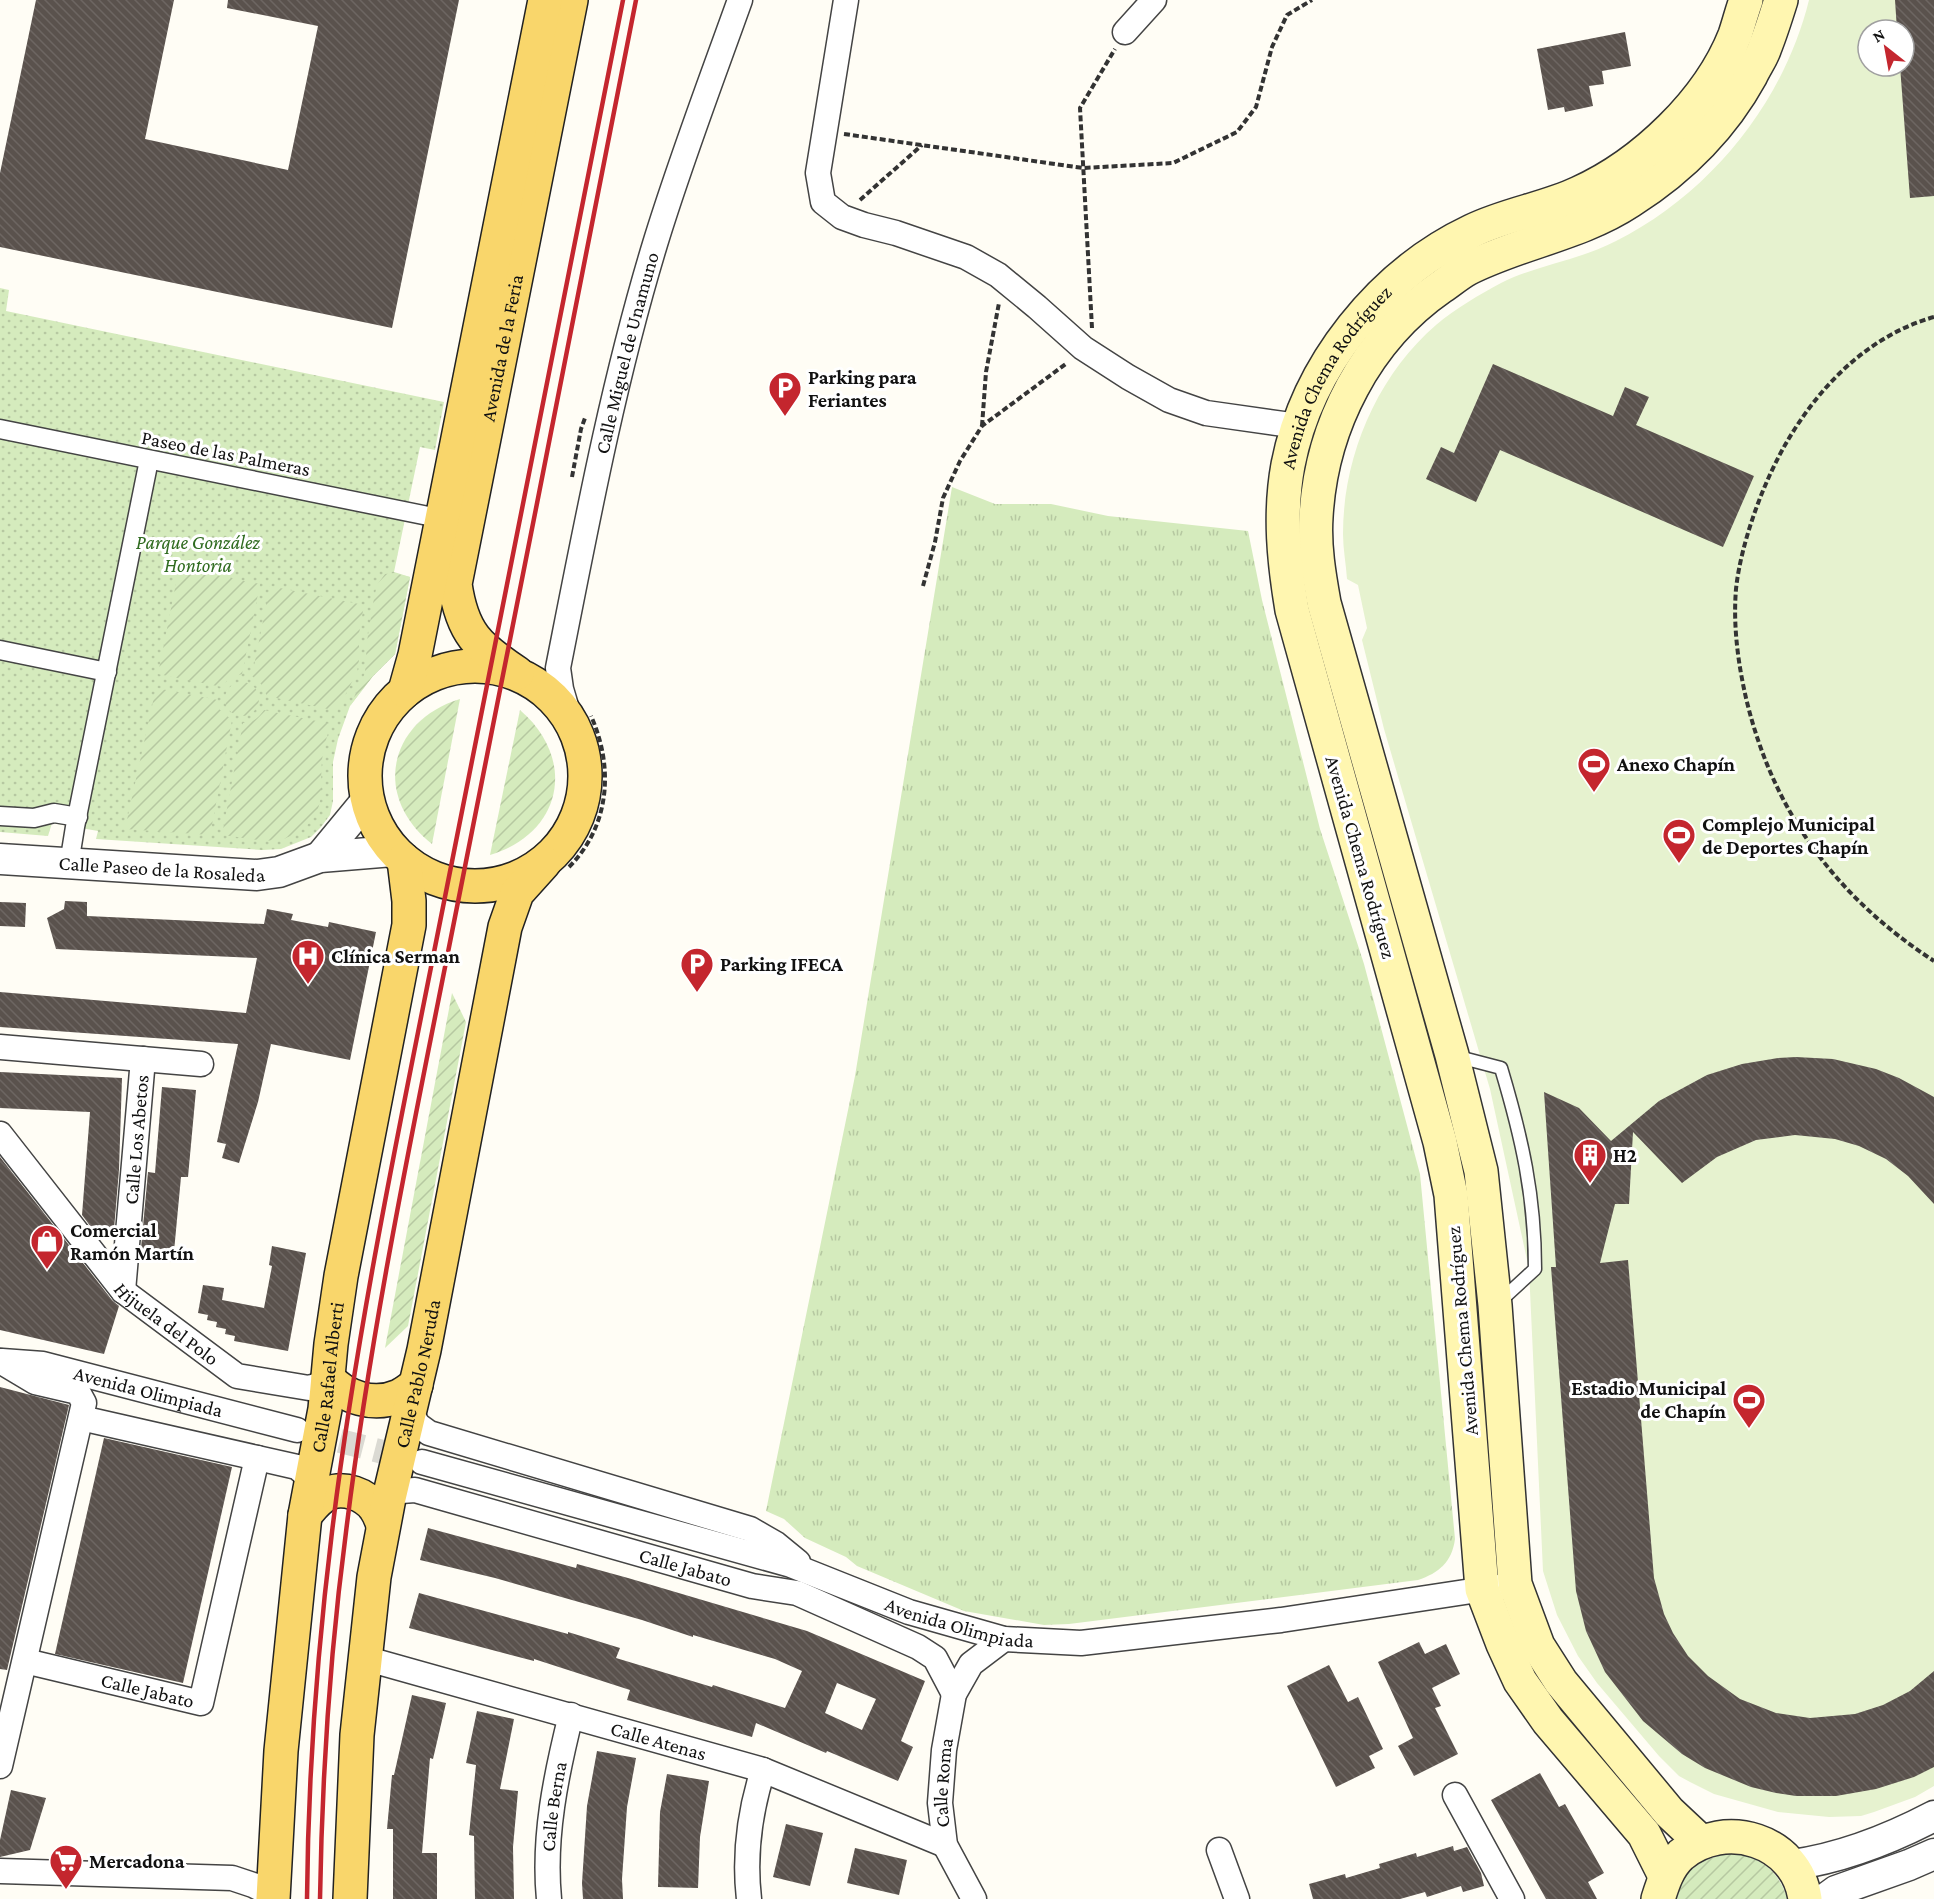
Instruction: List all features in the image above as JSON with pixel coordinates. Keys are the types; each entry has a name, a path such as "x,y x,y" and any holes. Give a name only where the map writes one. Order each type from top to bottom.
{"main road":[{"name":"Avenida de la Feria","path":"405,691 415,655 443,519 545,0"},
{"name":"Avenida de la Feria","path":"517,674 488,653 470,632 459,609 455,584 571,0"},
{"name":"Avenida Chema Rodríguez","path":"1661,1888 1644,1834 1548,1721 1520,1681 1482,1589 1451,1195 1440,1142 1292,610 1284,562 1283,512 1288,466 1298,426 1324,370 1349,332 1378,298 1409,270 1471,231 1501,218 1578,194 1608,178 1643,154 1681,119 1713,77 1735,36 1746,0"},
{"name":"Avenida Chema Rodríguez","path":"1701,1842 1669,1812 1561,1682 1538,1646 1515,1584 1495,1305 1481,1171 1452,1055 1324,603 1317,564 1316,518 1321,470 1335,421 1359,374 1385,338 1420,301 1466,270 1517,248 1592,222 1629,202 1671,172 1707,139 1738,99 1765,49 1781,0"},
{"path":"517,674 488,666 459,667 430,675 405,691 384,713 370,740 364,770 367,800 377,828 398,856 413,868 445,883 480,887 514,880 544,863"},
{"name":"Calle Pablo Neruda","path":"350,1899 357,1735 374,1577 386,1511 413,1398 505,927 517,892 561,847 574,827 585,788 585,759 579,737 568,716 546,691 517,674"},
{"name":"Calle Rafael Alberti","path":"273,1897 281,1751 304,1515 325,1409 341,1276 409,925 409,901 398,856"},
{"path":"328,1378 337,1389 350,1396 366,1400 382,1400 399,1396 413,1398"},
{"path":"304,1515 324,1496 345,1491 362,1496 375,1507 386,1511"},
{"path":"1661,1888 1680,1856 1701,1842 1725,1836 1751,1838 1774,1848 1792,1865 1803,1887 1805,1899"}],"street":[{"name":"Calle Miguel de Unamuno","path":"568,716 558,668 617,384 655,244 740,0"},
{"path":"846,0 818,173 823,202 842,216 966,257 998,275 1088,352 1169,400 1206,413 1298,426"},
{"path":"1125,32 1154,0"},
{"name":"Paseo de las Palmeras","path":"0,429 443,519"},
{"path":"69,864 150,460"},
{"path":"0,650 107,672"},
{"path":"320,857 367,800"},
{"path":"0,816 34,818 54,813 78,817"},
{"name":"Calle Paseo de la Rosaleda","path":"0,859 257,875 279,872 320,857 398,856"},
{"name":"Calle Los Abetos","path":"0,1047 201,1064"},
{"name":"Calle Los Abetos","path":"123,1291 143,1059"},
{"name":"Hijuela del Polo","path":"0,1134 123,1291 237,1376 309,1388 320,1385 328,1378"},
{"path":"0,1361 35,1382 78,1392 84,1402 0,1766"},
{"name":"Avenida Olimpiada","path":"0,1361 43,1364 297,1430"},
{"path":"413,1398 418,1425 429,1433 750,1529 776,1544 809,1571"},
{"path":"81,1418 297,1467 311,1482"},
{"name":"Calle Jabato","path":"25,1661 201,1703 257,1458"},
{"name":"Avenida Olimpiada","path":"422,1462 809,1571 909,1612 1004,1639 1081,1643 1281,1620 1515,1584"},
{"name":"Calle Jabato","path":"386,1511 401,1491 415,1490 752,1586 797,1593 918,1647 935,1658 954,1694"},
{"path":"797,1593 854,1605 909,1612"},
{"name":"Calle Roma","path":"974,1899 945,1845 940,1803 944,1750 954,1694 971,1664 1004,1639"},
{"name":"Calle Atenas","path":"364,1658 764,1770 945,1845"},
{"name":"Calle Berna","path":"549,1899 546,1870 552,1802 571,1715"},
{"path":"749,1899 746,1873 751,1820 764,1770"},
{"path":"1455,1795 1512,1899"},
{"path":"1792,1865 1823,1861 1904,1832 1934,1816"},
{"path":"1219,1850 1237,1899"},
{"path":"1825,1899 1836,1892 1934,1854"},
{"path":"0,1871 232,1878 254,1885 273,1897"}],"lane":[{"path":"1452,1055 1501,1068 1526,1159 1535,1225 1535,1269 1495,1305"}],"path":[{"path":"825,131 1083,168 1173,163 1237,132 1256,107 1272,46 1287,15 1312,0"},
{"path":"923,586 935,542 942,498 960,461 982,426 1062,366 1088,352 1080,108 1125,32"},
{"path":"842,216 922,145"},
{"path":"982,426 986,372 999,301 998,275"},
{"path":"1934,317 1871,347 1824,387 1802,416 1782,450 1749,532 1738,580 1735,621 1738,658 1754,729 1769,769 1798,827 1838,881 1863,907 1877,920 1934,961"}],"green space":[{"name":"Complejo Municipal de Deportes Chapín","path":"1809,0 1934,0 1934,1786 1915,1797 1861,1816 1829,1817 1778,1812 1714,1794 1679,1776 1597,1683 1578,1656 1557,1615 1543,1571 1529,1269 1490,1089 1384,729 1362,640 1367,628 1358,585 1347,579 1343,545 1349,476 1367,419 1397,368 1415,345 1444,319 1501,283 1602,248 1650,221 1682,198 1712,171 1738,141 1762,109 1782,74"},
{"name":"Parque González Hontoria","path":"0,288 9,290 6,311 444,402 435,450 420,447 394,572 410,577 395,654 373,676 350,706 338,739 333,762 333,801 330,815 311,837 281,849 262,850 96,839 98,831 52,823 48,836 0,832"},
{"path":"952,487 995,504 1051,504 1108,516 1248,531 1262,600 1320,829 1364,964 1420,1174 1455,1539 1448,1560 1438,1570 1425,1577 1418,1580 1069,1624 1044,1625 964,1611 857,1566 846,1557 805,1538 784,1519 766,1511 855,1076"},
{"path":"179,568 260,584 242,674 229,678 222,687 158,674"},
{"path":"394,573 410,577 395,654 373,676 350,706 365,673 367,641 377,585 385,574"},
{"path":"270,586 364,605 359,634 357,672 337,711 267,696 261,684 252,676"},
{"path":"242,682 254,687 259,699 254,711 242,716 230,711 225,699 230,687"},
{"path":"156,688 218,700 219,709 232,720 210,835 125,829"},
{"path":"460,699 432,844 413,825 401,805 396,783 396,762 404,742 417,724 436,710"},
{"path":"264,710 331,724 325,742 318,808 308,824 283,839 264,840 222,835 243,723 255,720"},
{"path":"520,710 538,729 550,750 555,772 554,793 547,812 534,830 515,844 490,855"},
{"path":"452,993 466,1022 408,1326 385,1348"},
{"path":"1737,1853 1769,1868 1775,1874 1788,1899 1675,1899 1683,1879 1697,1865 1726,1854"}],"building":[{"path":"36,0 174,0 145,139 288,170 318,26 227,8 228,0 459,0 392,328 0,247 0,173"},
{"path":"1895,0 1934,0 1934,196 1910,198 1901,78 1916,78 1916,18 1896,18"},
{"path":"1625,32 1631,66 1602,71 1604,84 1589,86 1593,106 1565,112 1564,107 1548,110 1537,49"},
{"path":"1493,364 1613,416 1625,387 1649,397 1636,425 1754,476 1723,547 1500,450 1476,502 1426,479 1441,447 1454,453"},
{"path":"65,901 87,902 87,916 264,924 267,909 293,914 291,920 328,927 329,922 376,932 350,1060 271,1044 258,1102 239,1163 222,1158 226,1144 217,1142 238,1044 0,1027 0,992 246,1013 257,958 56,949 47,918 64,909"},
{"path":"0,902 26,903 25,927 0,926"},
{"path":"1796,1057 1833,1059 1876,1069 1899,1078 1934,1097 1934,1204 1908,1176 1886,1159 1859,1146 1835,1139 1795,1135 1756,1140 1717,1157 1682,1183 1633,1132 1629,1204 1615,1204 1600,1263 1628,1260 1654,1578 1664,1614 1688,1656 1708,1676 1740,1699 1776,1713 1810,1718 1855,1714 1883,1705 1910,1691 1934,1671 1934,1767 1914,1777 1876,1789 1836,1796 1796,1796 1776,1793 1751,1787 1705,1768 1682,1754 1643,1721 1605,1672 1586,1631 1576,1591 1551,1267 1556,1267 1544,1092 1579,1108 1611,1141 1659,1101 1707,1075 1742,1064"},
{"path":"0,1072 122,1078 119,1170 114,1229 91,1227 82,1215 90,1112 0,1108"},
{"path":"162,1087 196,1090 188,1177 181,1177 173,1262 140,1259 148,1172 155,1173"},
{"name":"Comercial Ramón Martín","path":"0,1157 119,1306 104,1354 0,1330"},
{"path":"272,1246 306,1253 288,1351 234,1341 235,1336 225,1334 226,1329 216,1327 217,1322 207,1320 208,1315 198,1313 203,1285 224,1288 222,1300 264,1308 272,1266 269,1265"},
{"path":"0,1387 69,1405 7,1670 0,1669"},
{"path":"104,1438 232,1467 183,1683 55,1654"},
{"path":"428,1528 576,1568 577,1564 807,1631 925,1681 901,1741 913,1747 898,1781 756,1723 752,1737 627,1700 630,1690 534,1659 534,1661 409,1628 419,1593 620,1648 616,1658 785,1708 802,1671 775,1659 693,1635 693,1637 642,1620 495,1578 420,1560","holes":["837,1683 876,1699 862,1730 825,1713"]},
{"path":"1419,1642 1425,1654 1446,1644 1460,1674 1432,1688 1441,1706 1435,1708 1458,1754 1414,1776 1398,1746 1413,1738 1378,1662"},
{"path":"1329,1665 1348,1702 1358,1697 1383,1749 1369,1756 1375,1768 1336,1787 1287,1686"},
{"path":"412,1695 446,1703 433,1759 430,1758 422,1853 437,1853 437,1899 393,1899 393,1829 387,1829 392,1775 394,1775"},
{"path":"477,1711 514,1719 500,1789 518,1791 513,1847 514,1899 475,1899 474,1836 469,1835 476,1765 466,1763"},
{"path":"597,1751 636,1758 627,1807 622,1879 623,1899 583,1899 587,1806"},
{"path":"1540,1773 1559,1807 1565,1804 1604,1873 1588,1882 1597,1899 1546,1899 1491,1800"},
{"path":"667,1774 709,1781 700,1837 698,1888 658,1887 660,1812"},
{"path":"11,1790 46,1798 30,1850 0,1857 0,1840"},
{"path":"786,1824 823,1833 810,1886 773,1877"},
{"path":"1453,1846 1454,1851 1467,1847 1481,1873 1484,1886 1463,1892 1461,1886 1427,1897 1425,1892 1400,1899 1313,1899 1309,1884 1345,1874 1346,1878 1380,1868 1379,1864 1416,1853 1417,1857"},
{"path":"855,1848 907,1860 899,1895 847,1883"}],"tunnel":[{"path":"305,1432 414,1460"}],"railway":[{"path":"307,1899 311,1761 322,1624 342,1455 354,1379 395,1150 623,0"},
{"path":"320,1899 325,1761 335,1623 368,1379 409,1150 636,0"}],"place":[{"name":"Parking para Feriantes","path":"785,417"},
{"name":"Anexo Chapín","path":"1594,793"},
{"name":"Complejo Municipal de Deportes Chapín","path":"1679,864"},
{"name":"Clínica Serman","path":"308,985"},
{"name":"Parking IFECA","path":"697,993"},
{"name":"H2","path":"1590,1184"},
{"name":"Comercial Ramón Martín","path":"47,1270"},
{"name":"Estadio Municipal de Chapín","path":"1749,1429"},
{"name":"Mercadona","path":"66,1890"}]}
